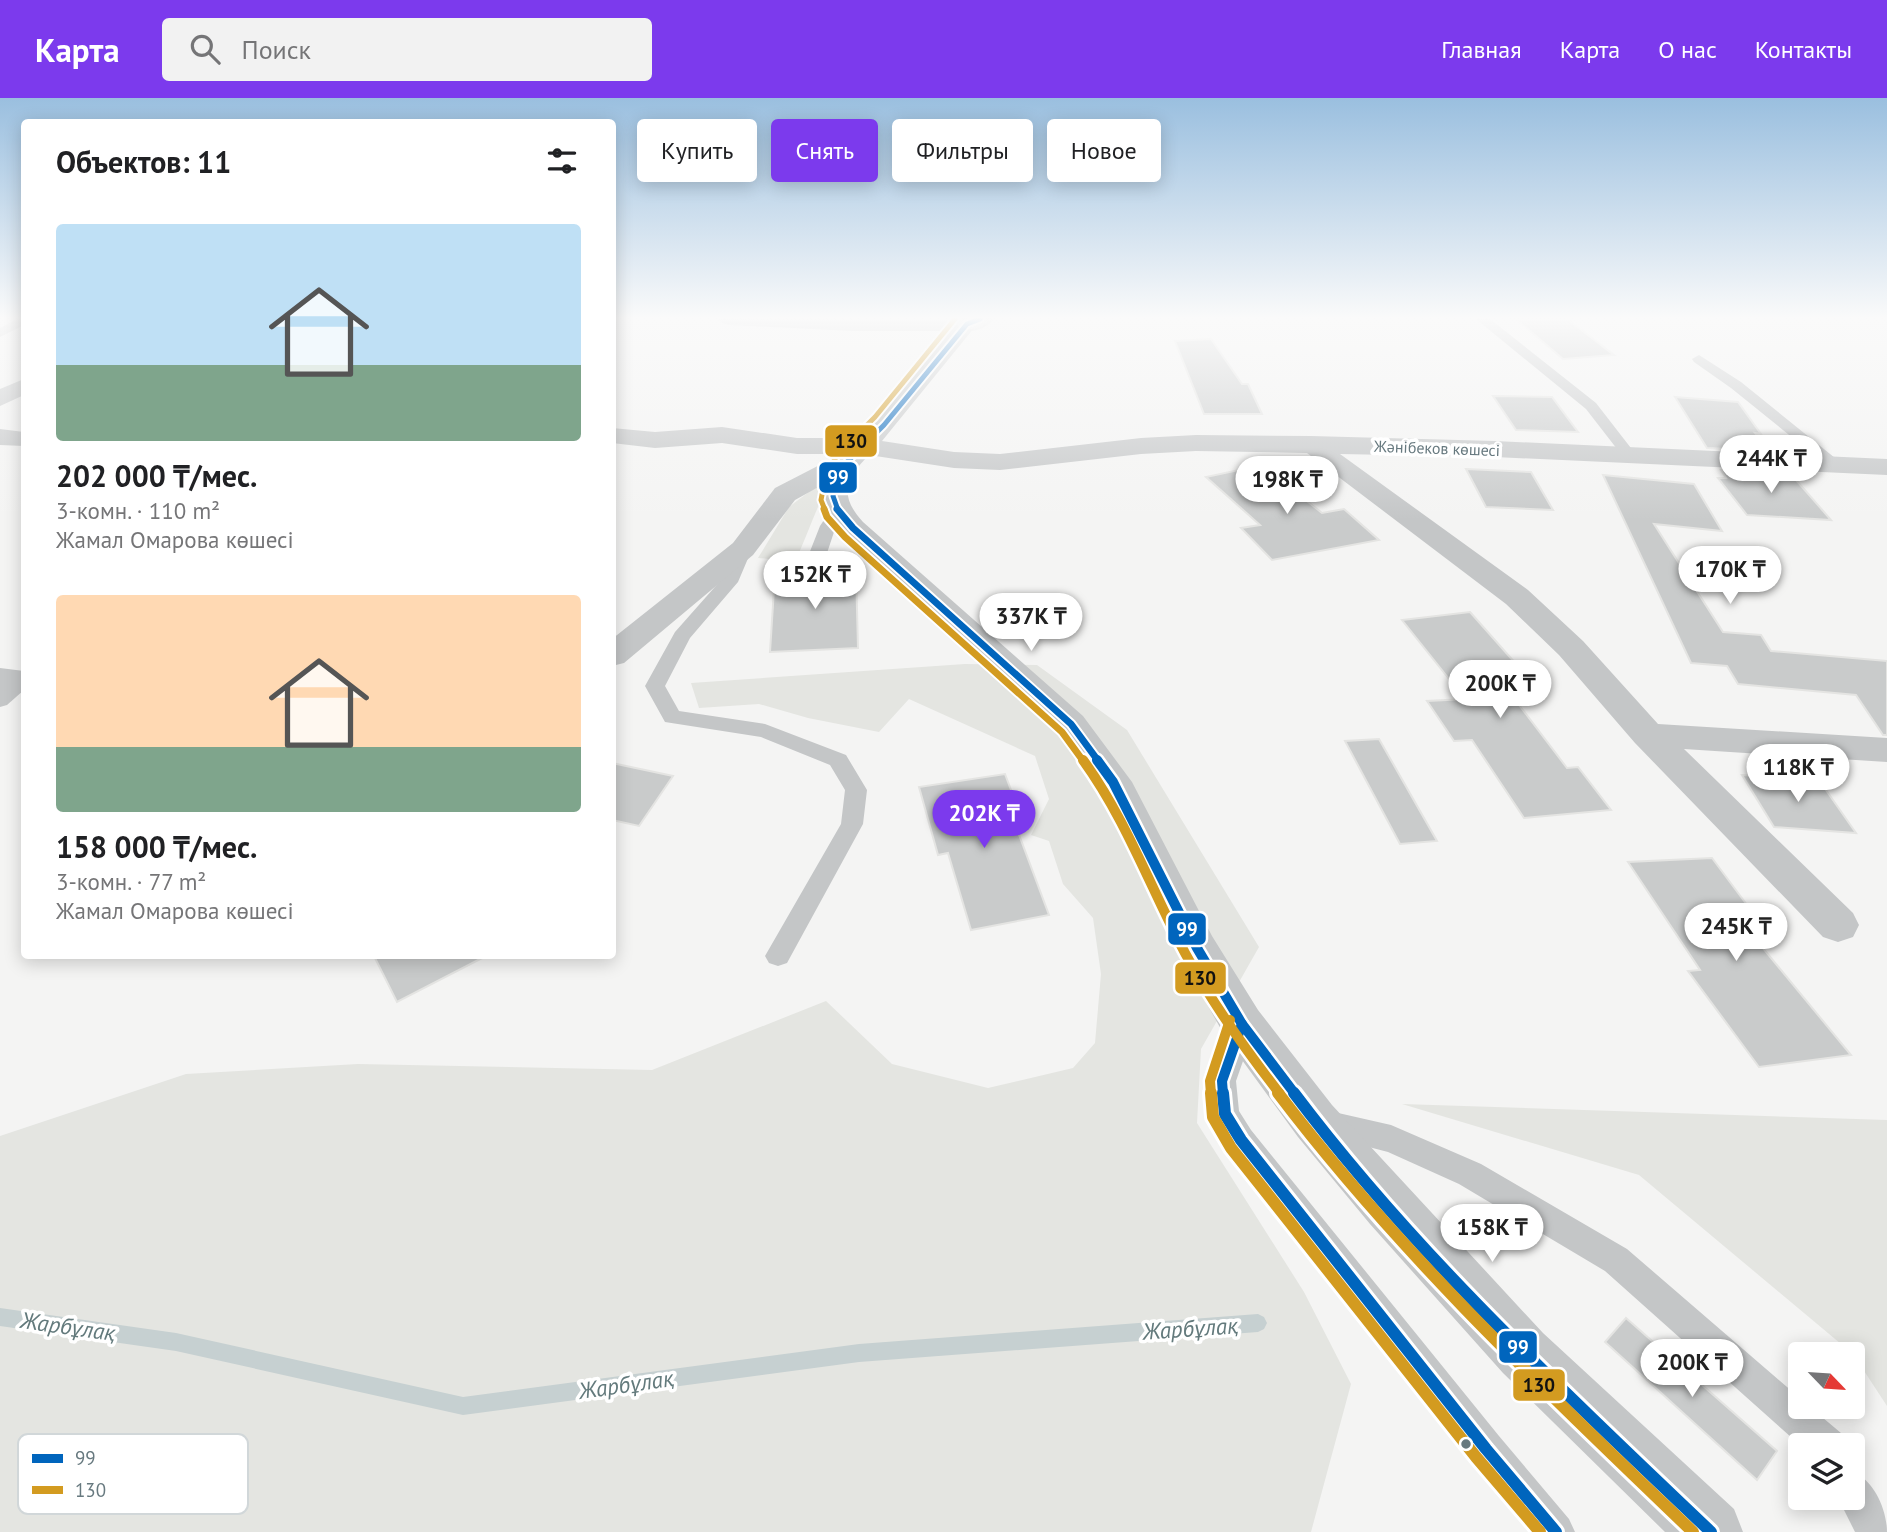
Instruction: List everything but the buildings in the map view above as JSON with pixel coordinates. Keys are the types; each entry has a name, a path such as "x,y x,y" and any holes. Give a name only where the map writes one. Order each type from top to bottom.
{"street":[{"path":"911,386 884,425 855,454 837,480 834,496 838,511 853,528 1070,724 1113,782 1196,948 1242,1024 1315,1121 1388,1206 1523,1353 1711,1532"},
{"path":"0,399 21,388"},
{"path":"616,435 655,440"},
{"name":"Жәнібеков көшесі","path":"655,440 722,435 855,454 1000,462 1141,446 1196,443 1311,444 1887,467"},
{"path":"0,437 21,439"},
{"path":"616,447 655,440"},
{"path":"1311,444 1517,597 1571,648 1648,735 1838,925"},
{"path":"616,653 743,549 785,494 855,454"},
{"path":"1648,735 1887,750"}],"lane":[{"path":"1566,386 1591,406 1629,456"},
{"path":"1737,386 1835,465"},
{"path":"816,559 828,526 838,511"},
{"path":"743,549 729,582 682,636 655,686 672,717 765,731 838,760 856,790 852,824 778,957"},
{"path":"1242,1024 1222,1081 1226,1114 1241,1140 1486,1449 1556,1532"},
{"path":"1315,1121 1391,1139 1470,1174 1616,1260 1813,1433"},
{"path":"1864,1510 1875,1532"}],"shaded area":[{"path":"835,472 798,555 780,560 758,558 789,507"},
{"path":"965,664 1037,665 1127,730 1259,947 1201,1049 1197,1123 1304,1292 1351,1384 1311,1532 0,1532 0,1136 186,1074 358,1064 652,1070 826,1001 892,1064 988,1088 1073,1068 1095,1043 1101,974 1093,918 1063,884 1049,841 1031,835 1049,799 1035,756 909,699 879,732 808,718 759,704 699,708 691,683"},
{"path":"1402,1104 1887,1120 1887,1406 1866,1374 1866,1342 1839,1342 1639,1175"}],"waterway":[{"name":"Жарбұлақ","path":"0,1317 176,1342 463,1406 859,1353 1258,1323"}],"transit line":[{"name":"130","path":"900,386 875,417 838,454 826,474 821,500 827,517 845,537 1062,732 1103,788 1186,954 1231,1030 1305,1128 1379,1214 1514,1361 1693,1532"},
{"name":"99","path":"916,386 884,425 847,462 837,479 833,496 838,511 853,528 1071,724 1113,782 1197,948 1242,1024 1315,1121 1388,1206 1523,1353 1711,1532"},
{"name":"130","path":"1230,1020 1210,1081 1213,1117 1231,1148 1476,1457 1540,1532"},
{"name":"99","path":"1242,1024 1222,1081 1225,1114 1241,1140 1486,1449 1556,1532"}]}
